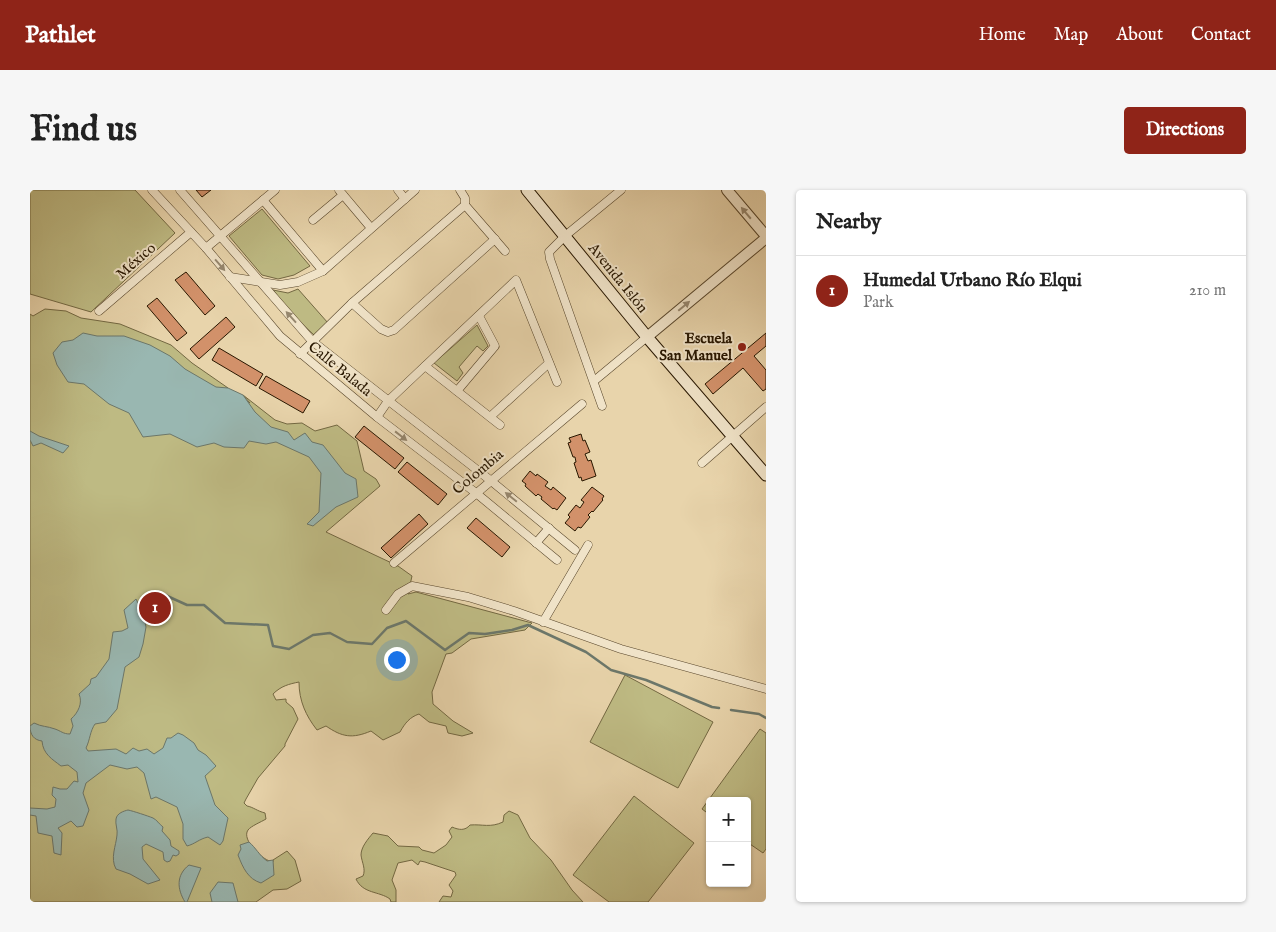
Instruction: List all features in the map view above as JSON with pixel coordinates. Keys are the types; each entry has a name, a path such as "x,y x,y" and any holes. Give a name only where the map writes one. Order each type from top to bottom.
{"main road":[{"name":"Avenida Islón","path":"526,190 646,337 766,475"}],"street":[{"name":"Calle Balada","path":"152,190 206,248 280,336 377,417 476,493 557,560"},
{"name":"Calle Balada","path":"180,190 312,341 490,480 575,550"},
{"path":"206,248 274,190"},
{"path":"398,190 405,199"},
{"path":"230,277 280,285 298,282 323,271 414,190"},
{"path":"460,190 465,198 465,204 505,251"},
{"path":"602,406 549,252 565,236 621,190"},
{"path":"594,381 766,237 727,190"},
{"path":"313,220 341,193 371,228"},
{"path":"263,200 323,271"},
{"path":"300,354 352,303 465,204"},
{"name":"México","path":"99,311 190,232"},
{"path":"352,303 381,329 388,332 394,330 495,239"},
{"path":"377,417 388,401 516,280 557,382"},
{"path":"457,391 495,346 478,316"},
{"path":"490,417 549,363"},
{"path":"426,366 500,426"},
{"name":"Colombia","path":"394,563 582,404"},
{"path":"702,463 766,407"},
{"path":"536,543 549,528"},
{"path":"543,622 588,545"},
{"path":"386,610 398,594 412,586 468,597 621,649 766,689"}],"shaded area":[{"path":"30,190 135,190 175,233 91,312 30,294"},
{"path":"262,209 310,266 294,275 278,279 262,275 229,236"},
{"path":"298,289 328,323 314,335 294,316 273,290 288,293"},
{"path":"45,309 66,311 81,318 120,324 171,345 192,363 228,388 226,388 250,403 243,395 275,420 287,424 302,423 315,431 337,425 357,441 364,471 376,479 380,486 326,532 398,566 412,576 408,594 416,592 532,623 525,630 471,639 452,653 446,654 432,692 433,704 453,721 473,733 462,736 448,733 446,726 429,722 419,714 408,721 400,732 383,740 371,731 347,736 337,733 326,726 317,730 304,708 300,696 299,682 285,686 273,694 276,700 286,699 286,702 293,708 298,719 285,746 258,778 244,803 265,813 266,819 249,829 247,834 250,844 254,849 269,861 273,862 273,860 287,851 295,860 301,881 287,889 273,890 256,902 30,902 30,314 33,316"},
{"path":"477,325 488,346 483,351 477,346 459,367 463,373 457,381 434,363"},
{"path":"625,675 713,722 678,788 590,742"},
{"path":"760,729 766,733 766,849 763,853 751,845 751,797 711,797"},
{"path":"634,796 694,843 648,902 609,902 573,875"},
{"path":"706,803 706,812 702,809"},
{"path":"509,811 518,815 530,838 551,860 583,902 439,902 443,896 451,897 453,891 449,885 456,875 455,872 420,861 418,865 412,860 398,863 392,880 396,890 396,902 391,902 386,896 367,890 356,879 363,876 364,868 361,852 373,833 388,836 398,846 419,847 422,850 434,853 446,845 452,837 449,831 452,827 462,829 470,825 498,824 503,822 504,815"}],"water":[{"path":"83,333 97,336 124,336 150,345 216,387 228,388 243,395 255,412 271,427 288,432 294,440 305,433 312,442 323,445 345,473 356,479 358,497 336,507 313,526 307,524 319,512 321,473 309,457 276,442 266,444 249,441 244,448 224,447 214,443 197,447 170,434 143,437 129,413 109,404 84,384 68,382 57,365 53,353 62,342 73,340"},
{"path":"30,431 69,446 63,453 41,443 33,446 30,440"},
{"path":"136,599 143,613 146,627 139,657 125,667 117,709 106,722 95,724 86,748 88,751 116,749 126,754 133,748 139,751 147,749 154,754 163,748 167,738 171,738 178,733 183,735 194,743 198,750 206,755 216,766 205,776 215,805 228,818 223,841 220,845 208,837 187,846 183,839 183,824 177,807 156,797 151,799 144,773 137,767 127,769 110,765 86,783 83,793 89,810 83,826 77,827 71,821 58,828 62,833 61,855 54,853 52,836 38,833 36,816 30,815 30,808 47,809 55,807 56,799 52,795 53,787 67,789 74,781 78,782 77,772 68,765 61,766 48,756 42,741 35,738 30,726 34,723 70,734 73,726 71,719 78,711 80,704 79,694 90,684 91,679 96,677 109,659 113,632 128,628 124,610"},
{"path":"128,810 156,820 163,827 162,831 170,840 171,846 179,851 179,854 173,855 170,861 167,862 164,860 163,852 146,844 142,847 143,859 160,880 148,884 116,869 114,865 113,856 117,833 116,819 119,814"},
{"path":"249,842 267,861 273,860 274,875 261,883 253,879 247,872 238,855 241,849 240,845"},
{"path":"189,865 201,868 187,902 185,902 180,892 179,882 182,873"},
{"path":"218,882 233,883 238,902 212,902 210,893"}],"building":[{"path":"196,190 211,190 202,197"},
{"path":"186,272 215,306 205,315 175,280"},
{"path":"157,298 187,333 177,341 147,306"},
{"path":"226,317 235,327 199,359 190,349"},
{"path":"766,333 766,346 754,356 766,370 766,389 763,391 743,368 713,394 705,384"},
{"path":"219,348 263,374 256,386 212,360"},
{"path":"266,376 310,401 303,413 259,388"},
{"path":"364,426 404,458 395,469 355,437"},
{"path":"581,434 590,452 585,454 588,461 591,460 596,476 582,481 581,477 579,478 574,463 576,462 575,457 573,457 568,443 571,442 569,438"},
{"path":"407,462 447,494 438,505 398,472"},
{"path":"530,471 548,482 545,486 551,490 553,487 566,498 557,510 553,509 541,499 542,497 538,494 536,496 525,486 526,484 522,481"},
{"path":"592,487 604,496 603,500 588,515 590,517 581,528 578,527 575,531 565,523 570,517 568,515 576,505 580,508 584,502 581,500"},
{"path":"419,514 428,524 391,558 381,548"},
{"path":"476,518 510,547 502,557 467,528"}],"waterway":[{"path":"143,613 165,595 187,605 204,605 225,623 268,625 273,646 289,649 313,635 330,633 347,642 372,644 387,628 406,621 445,650 469,633 485,634 512,630 528,625 586,652 611,670 646,680 712,707 719,708"},
{"path":"731,710 759,714 766,718"}],"place":[{"name":"Escuela San Manuel","path":"742,347"},
{"name":"Humedal Urbano Río Elqui","path":"155,608"}]}
